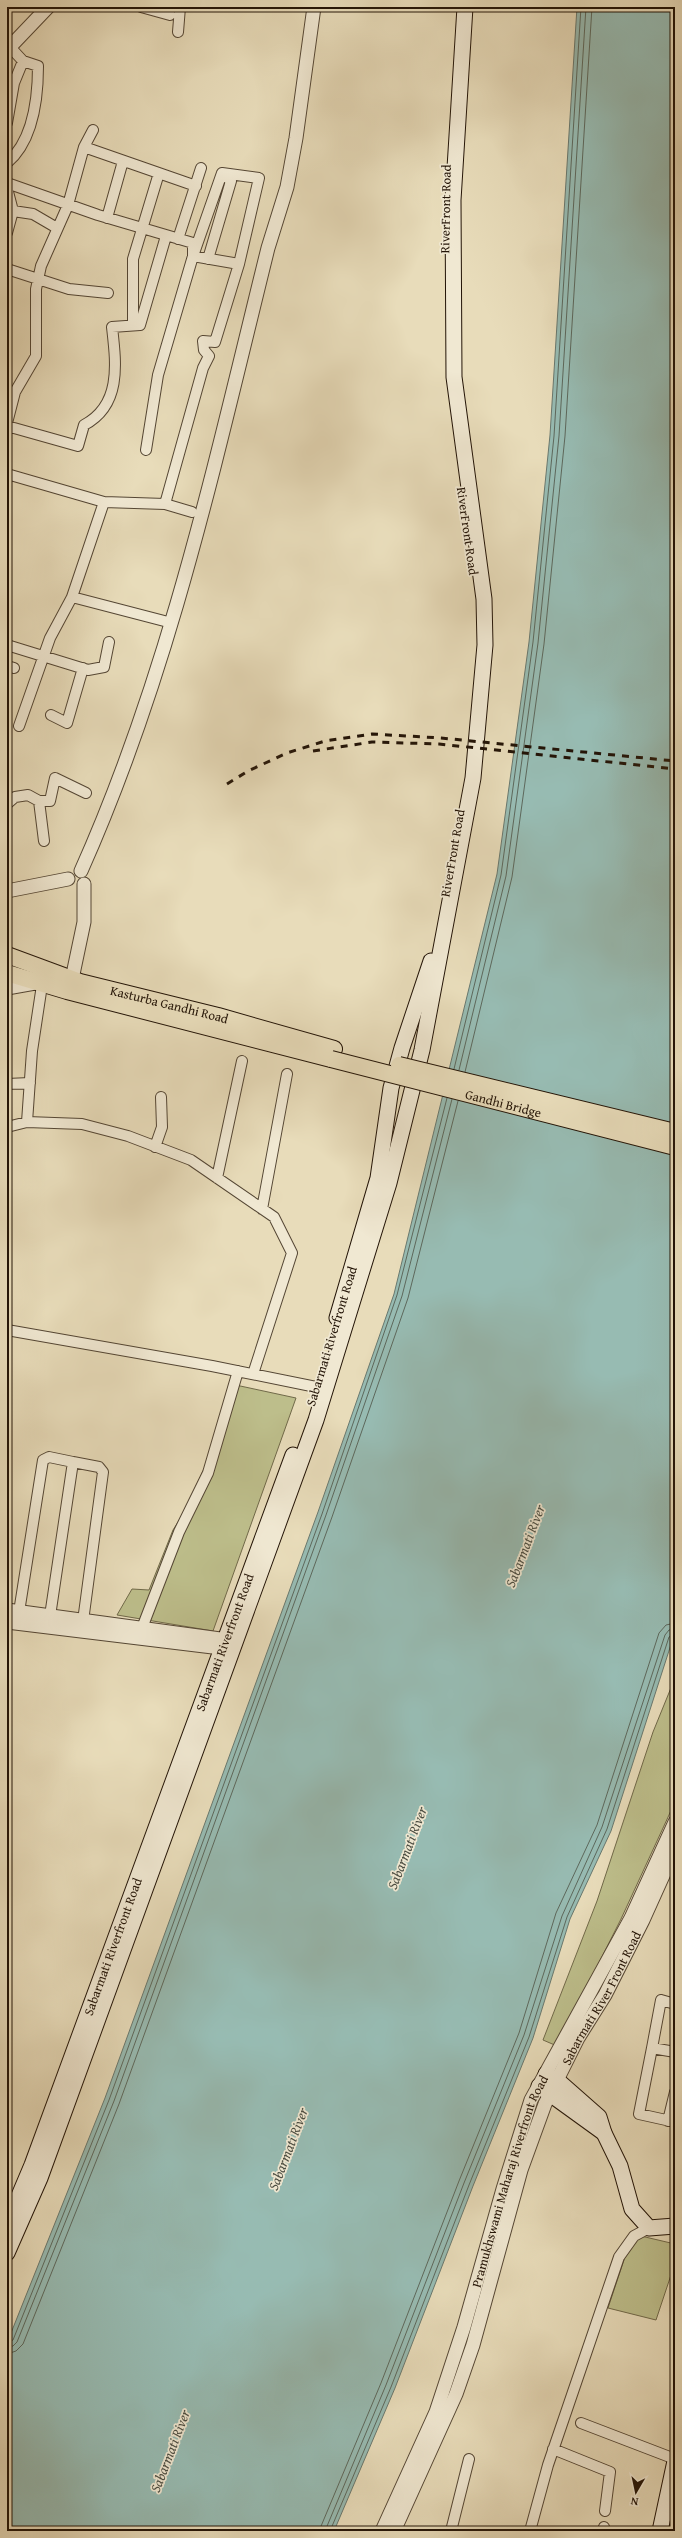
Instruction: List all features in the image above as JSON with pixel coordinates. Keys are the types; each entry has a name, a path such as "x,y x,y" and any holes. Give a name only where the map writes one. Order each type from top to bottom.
{"main road":[{"name":"RiverFront Road","path":"402,1048 434,952 466,775 480,644 478,601 445,379 444,199 456,7"},
{"name":"RiverFront Road","path":"412,1095 422,1050 473,778 485,645 484,600 454,377 453,200 465,7"},
{"name":"Kasturba Gandhi Road","path":"7,955 72,979 247,1024 333,1054"},
{"name":"Kasturba Gandhi Road","path":"11,977 333,1054"},
{"name":"Sabarmati Riverfront Road","path":"321,1387 378,1178 391,1088 402,1048"},
{"name":"Gandhi Bridge","path":"333,1054 675,1132"},
{"name":"Gandhi Bridge","path":"333,1054 675,1147"},
{"name":"Sabarmati Riverfront Road","path":"7,2253 40,2178 228,1645 321,1387 389,1183 412,1095"},
{"name":"Sabarmati Riverfront Road","path":"7,2224 32,2165 228,1645"},
{"name":"Sabarmati River Front Road","path":"548,2083 599,2117 604,2133 620,2166 632,2209 649,2228"},
{"path":"649,2228 675,2226"},
{"path":"660,2531 675,2460"}],"street":[{"path":"141,7 170,15"},
{"path":"178,32 180,7"},
{"path":"81,871 125,767 172,622 268,248 287,187 296,138 314,7"},
{"path":"7,163 17,155 34,114 38,90 38,66 23,60 9,49 43,9"},
{"path":"7,123 14,82 23,60"},
{"path":"8,417 10,397 36,356 38,280 44,256 68,205 84,147 93,130"},
{"path":"84,147 196,186"},
{"path":"107,218 123,160"},
{"path":"178,239 201,168"},
{"path":"133,325 133,259 160,173"},
{"path":"146,450 158,375 193,256 222,173"},
{"path":"208,259 231,181 222,173"},
{"path":"165,504 203,368 209,356 204,350 203,341 215,342 239,264 259,178 222,173"},
{"path":"7,183 107,218 193,243 193,256"},
{"path":"7,188 13,210 7,233"},
{"path":"13,210 33,214 57,228"},
{"path":"7,428 14,428 78,446 84,425 98,418 107,404 114,381 116,366 112,327 140,325 166,236"},
{"path":"193,256 239,264"},
{"path":"7,269 69,289 108,293"},
{"path":"7,474 104,502 165,504 192,512"},
{"path":"19,726 50,638 72,597 104,502"},
{"path":"72,597 172,622"},
{"path":"7,645 88,670 104,667 109,642"},
{"path":"51,715 67,723 83,668"},
{"path":"7,804 15,797 28,794 39,801 50,801 55,778 86,793"},
{"path":"39,801 44,841"},
{"path":"68,879 71,872 81,871"},
{"path":"72,979 84,922 85,875 81,871"},
{"path":"68,879 75,887 84,884"},
{"path":"7,891 68,879"},
{"path":"7,988 39,984 27,1122"},
{"path":"217,1178 242,1061"},
{"path":"262,1209 287,1074"},
{"path":"7,1084 30,1083"},
{"path":"155,1147 162,1127 161,1097"},
{"path":"7,1127 27,1122 82,1124 155,1147 191,1160 274,1217 292,1254 253,1374"},
{"path":"7,1330 321,1387"},
{"path":"142,1628 179,1532 208,1473 238,1371"},
{"path":"83,1621 103,1472 99,1467 49,1457 43,1460 13,1611 83,1621 142,1628 228,1645"},
{"path":"50,1616 73,1462"},
{"path":"7,1622 228,1645"},
{"name":"Pramukhswami Maharaj Riverfront Road","path":"382,2531 436,2412 464,2327 529,2107 548,2083 631,1918 675,1822"},
{"name":"Sabarmati River Front Road","path":"548,2083 643,1920 675,1849"},
{"path":"675,2004 661,2000 639,2114 672,2122 675,2092"},
{"path":"652,2048 675,2052"},
{"path":"394,2531 456,2394 475,2338 521,2170 545,2104 548,2083"},
{"path":"530,2531 553,2449 619,2257 634,2236 649,2228"},
{"path":"581,2423 675,2460"},
{"path":"553,2449 610,2472 605,2511"},
{"path":"451,2531 469,2459"}],"green space":[{"path":"231,1384 296,1398 213,1631 117,1615 132,1589 149,1590 173,1530 185,1511 207,1462"},
{"path":"675,1678 675,1802 621,1919 557,2046 543,2040 597,1901 653,1732"},
{"path":"641,2236 675,2244 675,2263 656,2320 608,2308 629,2245"}],"water":[{"name":"Sabarmati River","path":"577,7 675,7 675,1632 611,1831 570,1919 533,2038 473,2186 395,2388 334,2531 7,2531 7,2343 105,2098 318,1512 394,1294 497,874 529,642 550,435"}],"railway":[{"path":"227,784 248,771 287,753 325,741 372,734 441,738 675,761"},
{"path":"313,751 372,742 439,744 675,769"}]}
